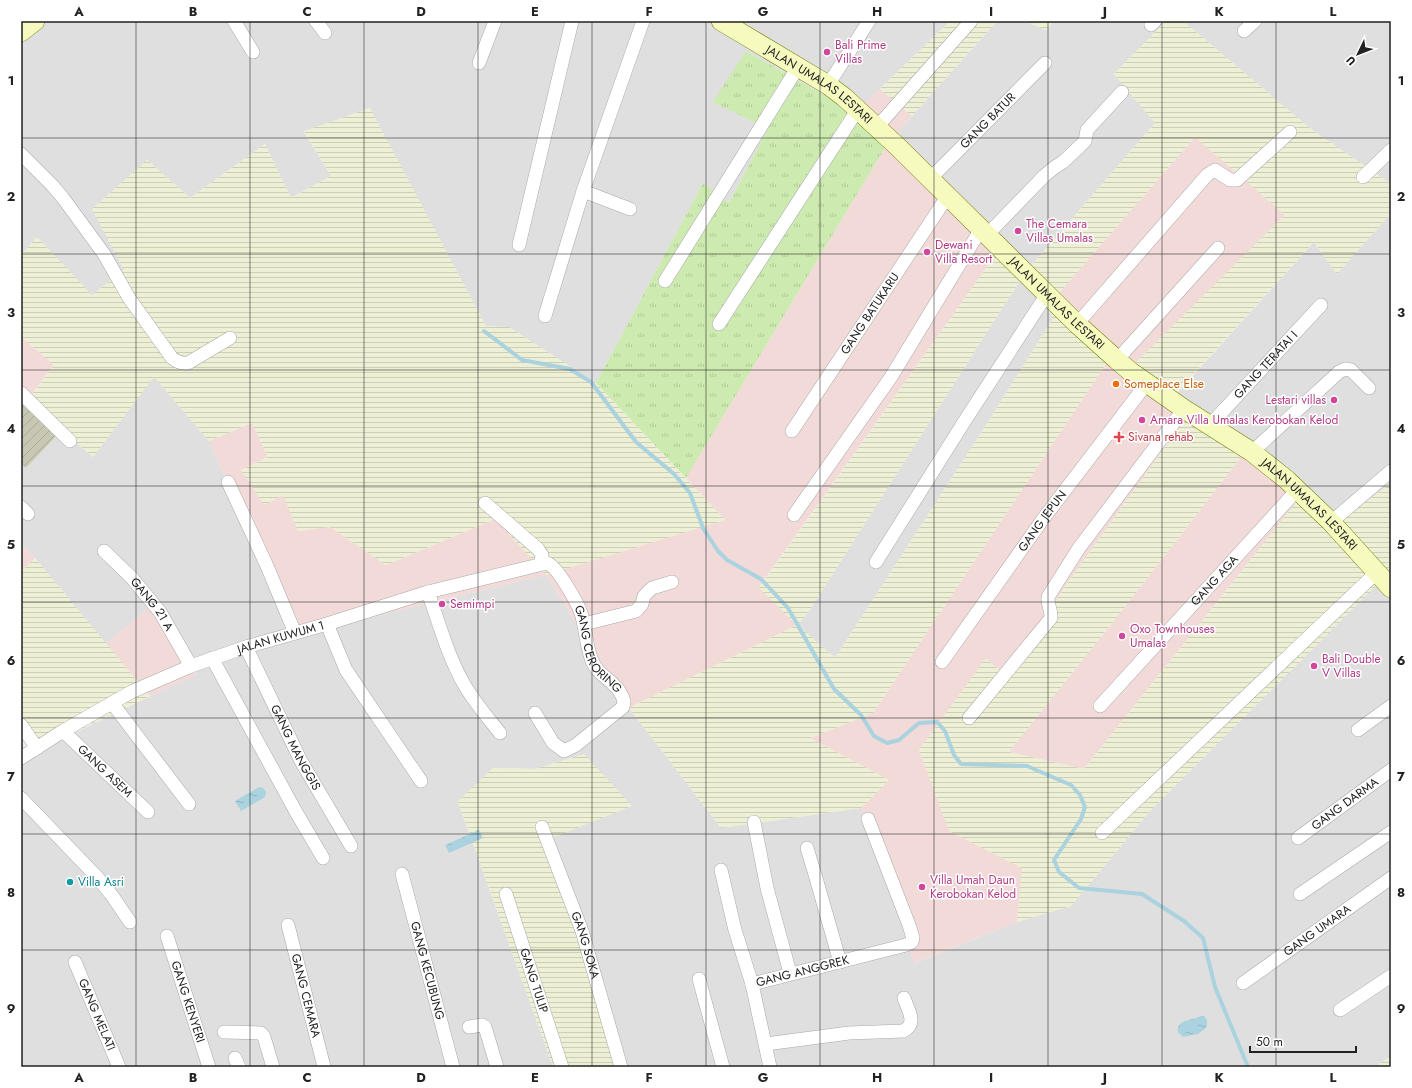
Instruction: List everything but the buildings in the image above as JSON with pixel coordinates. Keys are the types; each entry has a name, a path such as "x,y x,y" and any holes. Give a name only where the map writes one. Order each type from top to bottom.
{"street":[{"path":"21,32 35,21"},
{"path":"234,21 253,52"},
{"path":"316,21 325,33"},
{"path":"479,63 495,21"},
{"path":"519,246 572,21"},
{"path":"545,316 583,191 643,21"},
{"name":"JALAN UMALAS LESTARI","path":"721,21 828,85 858,109 1077,324 1117,360 1184,409 1252,452 1298,489 1331,522 1391,588"},
{"path":"828,85 869,21"},
{"path":"877,128 971,21"},
{"path":"1244,31 1255,21"},
{"name":"GANG BATUR","path":"930,179 1045,63"},
{"path":"665,281 798,67"},
{"path":"794,515 891,377 984,232 1054,167 1063,162 1085,142 1087,130 1122,92"},
{"path":"719,324 858,109"},
{"path":"1077,324 1207,175 1215,170 1230,180 1237,180 1290,132"},
{"path":"1363,177 1391,150"},
{"path":"21,154 63,198 104,254 129,298 172,358 182,364 188,363 230,338"},
{"path":"583,191 630,209"},
{"name":"GANG BATUKARU","path":"792,430 947,196"},
{"path":"1117,360 1218,248"},
{"path":"876,562 1047,294"},
{"name":"GANG TERATAI I","path":"1210,425 1321,305"},
{"path":"1252,452 1339,372 1345,369 1351,370 1369,388"},
{"name":"GANG JEPUN","path":"942,662 1043,519 1147,383"},
{"path":"21,393 70,441"},
{"path":"969,718 1050,618 1052,613 1048,604 1048,597 1072,560 1184,409"},
{"path":"1331,522 1391,471"},
{"path":"228,482 267,566 295,633"},
{"name":"GANG AGA","path":"1100,706 1298,489"},
{"path":"485,503 538,549 542,556 541,563"},
{"name":"GANG 21 A","path":"104,551 132,578 160,612 191,666"},
{"name":"JALAN KUWUM 1","path":"21,758 62,731 131,692 212,658 428,592 541,563"},
{"name":"GANG CERORING","path":"536,713 553,743 564,751 576,745 623,707 624,701 621,693 614,685 602,676 596,669 592,661 580,611 556,569 550,564 541,563"},
{"path":"1102,833 1377,572"},
{"path":"584,624 636,611 642,604 644,596 652,588 672,582"},
{"path":"428,592 454,663 465,686 500,733"},
{"path":"327,624 346,670 421,781"},
{"name":"GANG MANGGIS","path":"246,647 301,761 350,846"},
{"path":"212,658 322,858"},
{"path":"112,703 189,804"},
{"path":"1358,730 1391,706"},
{"path":"21,725 37,748"},
{"name":"GANG ASEM","path":"62,731 148,812"},
{"name":"GANG DARMA","path":"1298,838 1391,770"},
{"path":"21,798 98,878 130,922"},
{"name":"GANG ANGGREK","path":"770,1067 752,984 790,973 906,945 912,942 913,938 909,925 868,819"},
{"path":"754,822 767,888 790,973"},
{"name":"GANG SOKA","path":"542,827 582,931 621,1067"},
{"path":"1300,894 1391,832"},
{"path":"807,848 840,962"},
{"path":"721,870 735,930 752,984"},
{"name":"GANG KECUBUNG","path":"402,874 454,1067"},
{"name":"GANG UMARA","path":"1243,983 1391,878"},
{"name":"GANG TULIP","path":"506,894 562,1067"},
{"name":"GANG CEMARA","path":"288,925 324,1067"},
{"name":"GANG KENYERI","path":"167,936 208,1067"},
{"name":"GANG MELATI","path":"75,962 119,1067"},
{"path":"1340,1010 1391,976"},
{"path":"699,979 723,1067"},
{"path":"766,1044 850,1033 903,1031 908,1028 911,1023 911,1017 904,998"},
{"path":"469,1027 482,1025 485,1027 497,1067"},
{"path":"224,1032 261,1033 264,1037 272,1067"}],"shaded area":[{"path":"21,21 950,21 855,113 746,51 768,129 729,203 703,183 596,383 510,328 486,326 369,108 304,132 331,176 291,198 265,144 190,198 147,160 124,270 92,296 37,237 21,255"},
{"path":"950,21 997,21 912,116 880,89"},
{"path":"997,21 1025,21 1046,30 1054,21 1166,21 1114,74 1155,123 1024,274 888,143"},
{"path":"1025,21 1054,21 1046,30"},
{"path":"1166,21 1183,21 1311,129 1391,184 1391,213 1337,274 1314,242 1169,401 1130,368 1285,215 1195,137 1052,301 1110,358 873,713 810,738 889,780 861,808 721,828 629,708 797,625 759,588 999,250 1024,274 1155,123 1114,74","holes":["1024,274 1051,301 1052,320 979,436 835,658 798,625 809,611"]},
{"path":"1183,21 1391,21 1391,184 1311,129"},
{"path":"880,89 912,116 889,143 999,250 759,587 797,625 629,708 546,575 296,635 209,441 252,423 268,457 241,470 283,494 298,531 330,526 386,565 495,519 725,520 686,478 888,143 855,113"},
{"path":"370,108 486,326 509,327 596,383 725,520 546,575 495,519 386,565 330,527 298,531 283,495 264,505 241,470 268,457 252,423 209,441 154,377 93,457 28,400 54,365 21,337 21,255 37,237 92,295 124,270 92,209 147,160 190,198 265,144 291,198 331,176 304,131"},
{"path":"1196,136 1285,215 1131,368 1188,415 1066,585 1007,679 986,659 949,831 1023,868 1017,922 914,963 861,808 889,780 810,738 873,713 1110,358 1051,302"},
{"path":"1391,213 1391,483 1345,518 1299,499 1170,401 1314,242 1337,274"},
{"path":"1024,274 1051,302 1052,320 979,436 835,658 797,625 809,611"},
{"path":"21,337 54,364 28,400 21,393"},
{"path":"154,376 209,441 296,635 546,575 629,708 721,828 861,808 915,963 1017,922 1071,906 1150,811 1386,575 1391,585 1391,1056 1375,1067 624,1067 542,842 584,754 535,769 493,768 458,802 553,1067 21,1067 21,759 196,674 148,608 106,644 35,558 21,544 21,464 26,468 62,430 93,457"},
{"path":"21,393 62,430 26,468 21,464"},
{"path":"1188,415 1242,456 1114,621 1009,752 1084,769 1299,499 1345,518 1391,483 1391,571 1150,811 1071,906 1017,922 1022,868 949,831 919,750 986,658 1007,678 1066,585"},
{"path":"1242,456 1299,499 1084,769 1009,752 1114,621"},
{"path":"21,544 35,558 21,572"},
{"path":"35,558 150,696 69,735 41,745 21,721 21,572"},
{"path":"148,608 196,675 150,696 106,644"},
{"path":"584,754 632,806 542,842 624,1067 553,1067 458,801 493,768 535,769"},
{"path":"1391,1056 1391,1067 1375,1067"}],"green space":[{"path":"746,51 855,113 888,143 686,478 596,383 703,183 729,203 768,129 713,102"}],"water":[{"path":"259,787 263,788 266,792 265,797 241,811 235,801"},
{"path":"479,830 483,838 449,853 445,845"},
{"path":"1204,1016 1207,1020 1207,1026 1198,1034 1183,1037 1178,1032 1179,1025 1185,1021"}],"waterway":[{"path":"484,331 522,360 570,369 591,382 636,442 674,474 690,493 703,528 718,551 727,560 761,579 788,608 834,689 861,715 874,736 887,743 899,740 919,723 937,722 945,731 954,755 961,764 1027,766 1071,785 1080,795 1085,807 1081,819 1054,860 1059,872 1079,888 1142,894 1184,921 1203,938 1215,987 1248,1067"}],"place":[{"name":"Bali Prime Villas","path":"827,52"},
{"name":"The Cemara Villas Umalas","path":"1018,231"},
{"name":"Dewani Villa Resort","path":"927,252"},
{"name":"Someplace Else","path":"1116,384"},
{"name":"Lestari villas","path":"1334,400"},
{"name":"Amara Villa Umalas Kerobokan Kelod","path":"1142,420"},
{"name":"Sivana rehab","path":"1119,437"},
{"name":"Semimpi","path":"442,604"},
{"name":"Oxo Townhouses Umalas","path":"1122,636"},
{"name":"Bali Double V Villas","path":"1314,666"},
{"name":"Villa Asri","path":"70,882"},
{"name":"Villa Umah Daun Kerobokan Kelod","path":"922,887"}]}
